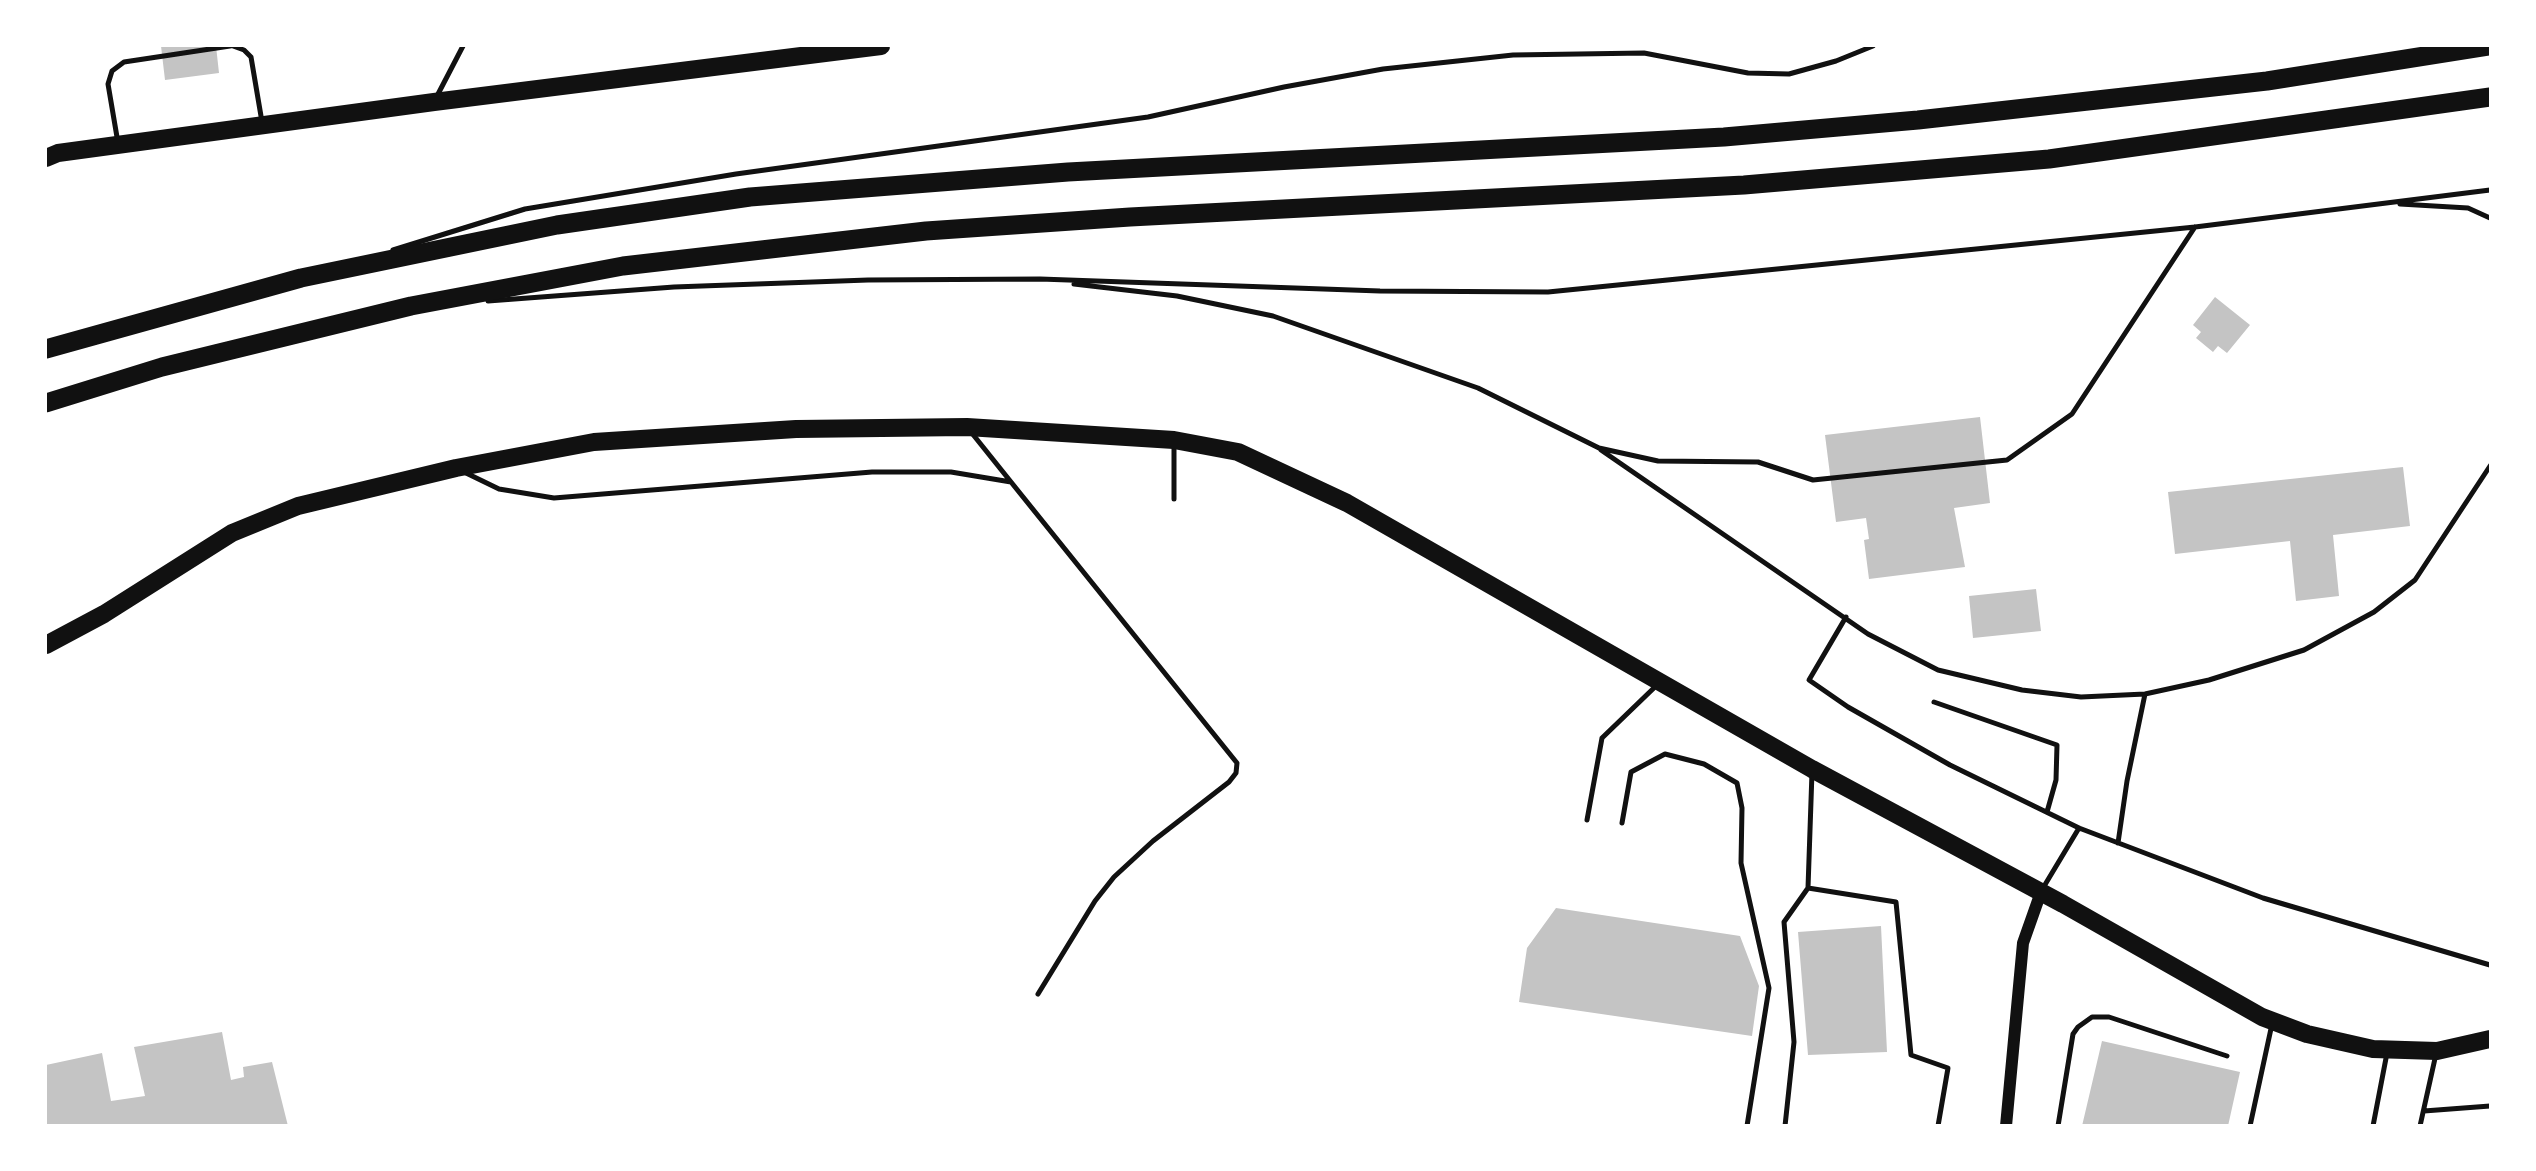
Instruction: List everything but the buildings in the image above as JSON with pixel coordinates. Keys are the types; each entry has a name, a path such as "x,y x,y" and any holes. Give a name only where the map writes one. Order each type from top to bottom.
{"highway":[{"path":"46,349 301,278 556,225 750,197 1068,172 1724,137 1919,120 2240,84 2488,46"},
{"path":"46,403 162,366 411,306 623,266 926,231 1130,217 1745,185 2049,159 2490,97"}],"main road":[{"path":"50,153 881,46"},
{"path":"46,645 104,614 232,533 298,506 456,468 594,442 796,429 967,427 1174,440 1238,452 1348,503 1812,769 2041,892 2272,1021 2330,1041 2388,1050 2437,1051 2490,1038"}],"street":[{"path":"2006,1125 2024,943 2041,892"}],"lane":[{"path":"118,145 108,84 111,71 124,62 231,46 244,50 251,57 263,125"},
{"path":"434,102 463,46"},
{"path":"301,278 525,209 736,174 1148,117 1382,69 1513,55 1644,53 1748,73 1789,74 1836,61 1873,46"},
{"path":"411,306 674,287 869,279 1040,279 1380,292 1548,292 2195,227 2490,190"},
{"path":"2386,204 2468,208 2490,218"},
{"path":"1599,448 1658,461 1758,462 1813,481 2007,460 2072,414 2195,227"},
{"path":"1040,279 1177,296 1273,316 1478,388 1599,448 1868,634 1938,670 2022,690 2081,696 2145,694 2209,680 2304,650 2374,612 2415,580 2490,466"},
{"path":"967,427 1237,763 1236,773 1229,782 1153,841 1114,877 1095,901 1038,994"},
{"path":"1174,440 1174,499"},
{"path":"456,468 499,489 554,498 872,472 951,472 1011,482"},
{"path":"1846,617 1809,680 1848,707 1950,765 2079,828 2263,898 2490,965"},
{"path":"1587,820 1602,738 1659,682"},
{"path":"2118,843 2127,781 2145,694"},
{"path":"1934,702 2057,745 2056,780 2047,812"},
{"path":"1622,823 1631,772 1665,754 1704,764 1737,783 1742,808 1741,863 1769,988 1747,1125"},
{"path":"1785,1125 1794,1042 1784,922 1808,888 1812,769"},
{"path":"2041,892 2079,828"},
{"path":"1808,888 1896,902 1911,1055 1948,1068 1938,1125"},
{"path":"2058,1125 2073,1034 2092,1017 2109,1017 2227,1056"},
{"path":"2250,1125 2272,1021"},
{"path":"2372,1125 2388,1050"},
{"path":"2420,1125 2437,1051"},
{"path":"2424,1111 2490,1106"}]}
